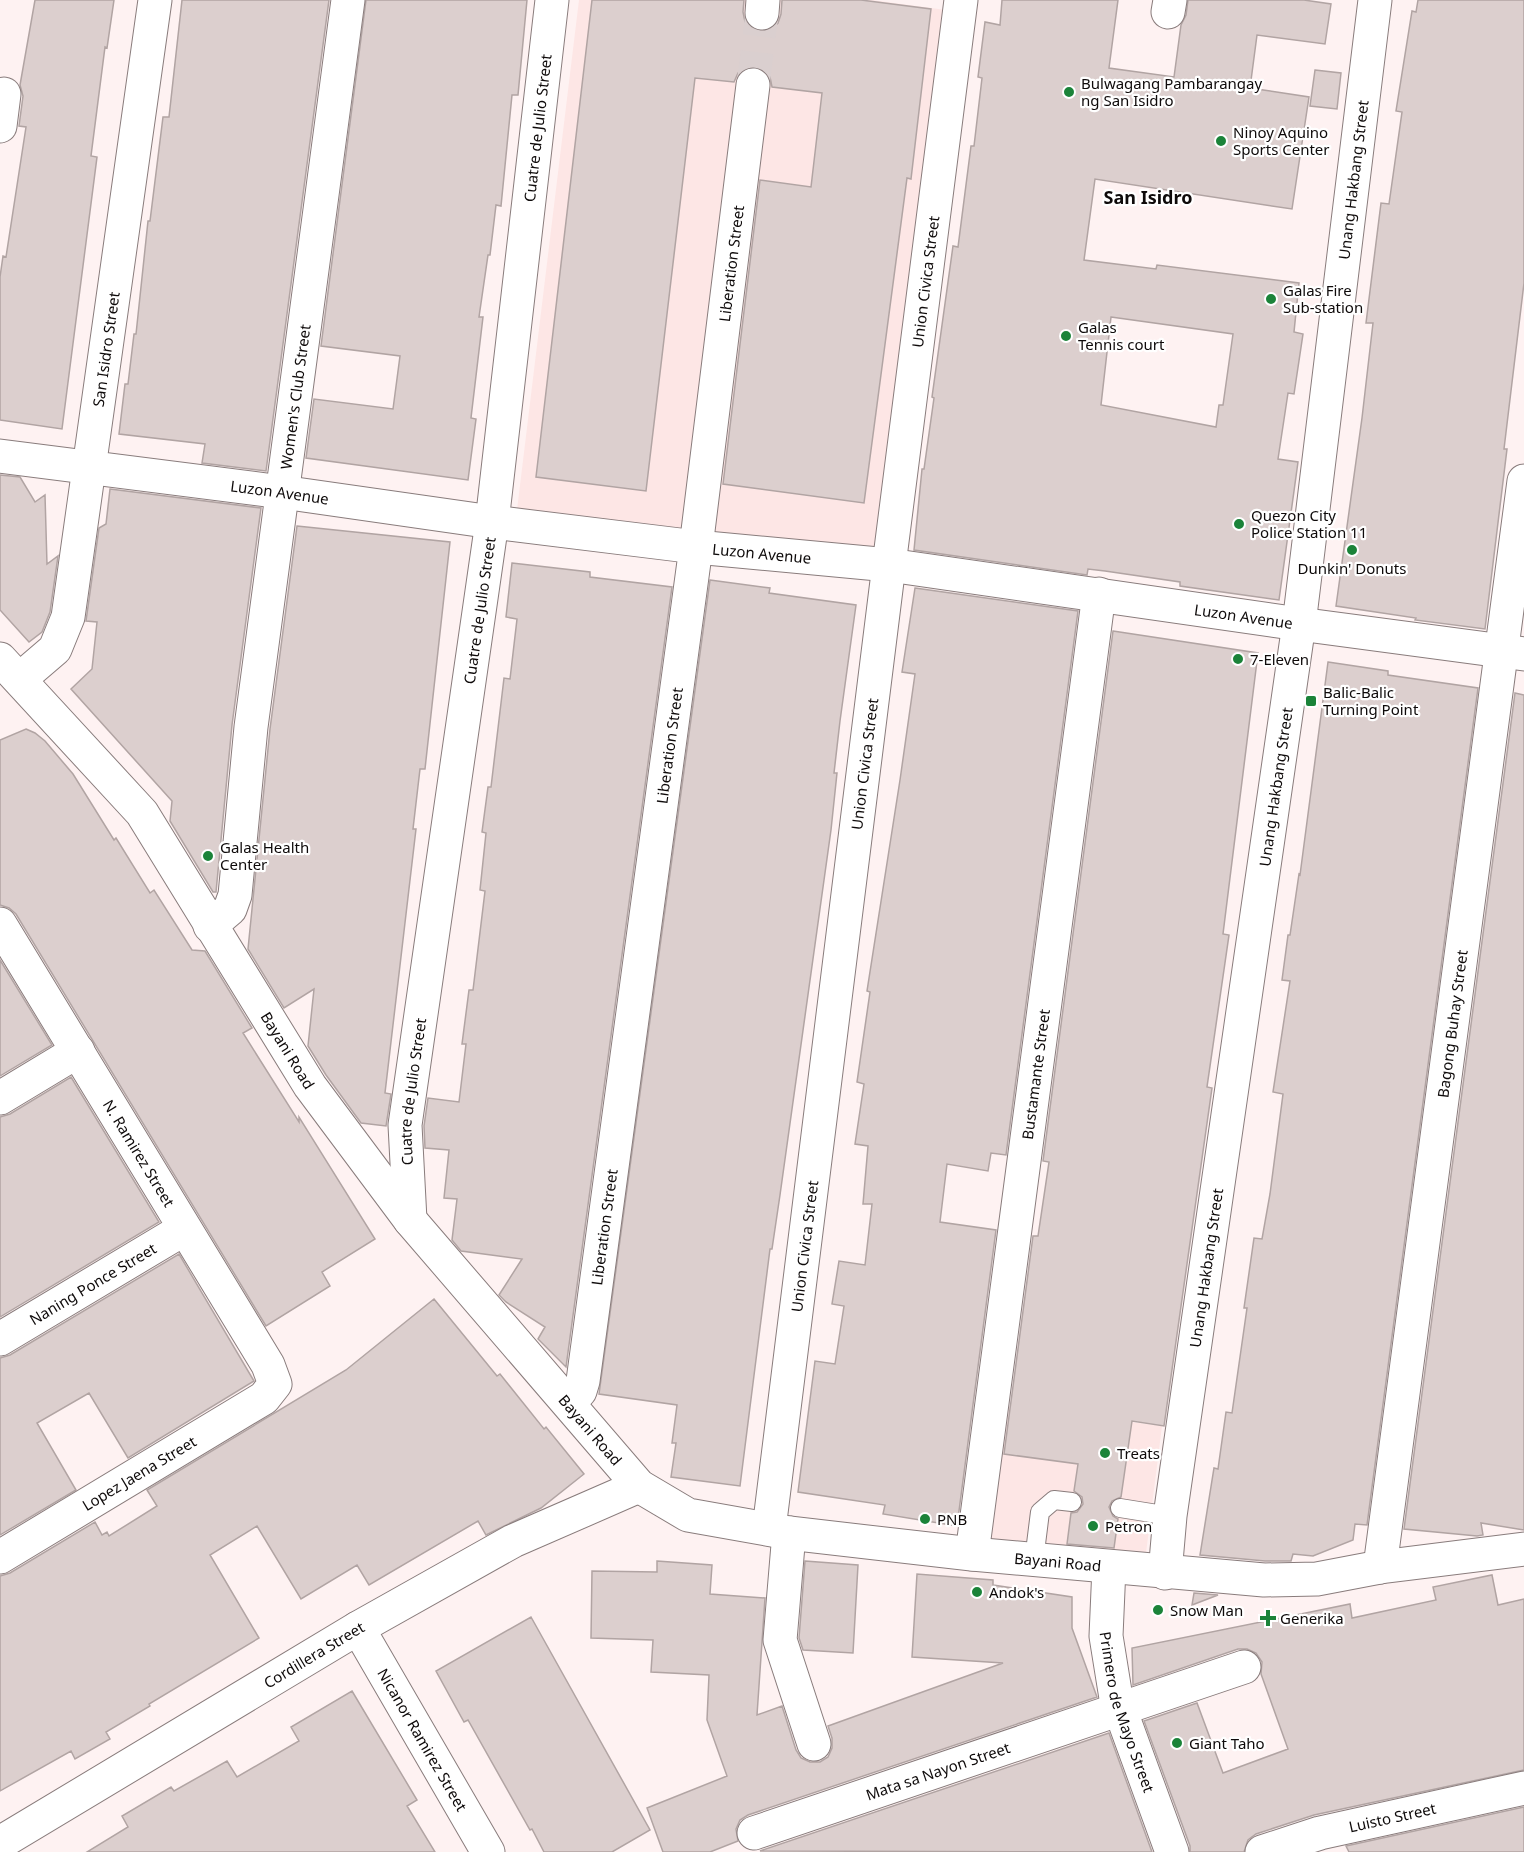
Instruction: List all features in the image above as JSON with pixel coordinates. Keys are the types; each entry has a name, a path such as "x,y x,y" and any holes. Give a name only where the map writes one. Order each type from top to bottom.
{"street":[{"name":"San Isidro Street","path":"10,669 54,650 68,616 155,0"},
{"name":"Women's Club Street","path":"210,926 230,909 235,895 251,727 348,0"},
{"name":"Cuatre de Julio Street","path":"410,1220 405,1125 492,522 552,0"},
{"name":"Union Civica Street","path":"814,1744 780,1640 779,1531 889,565 962,0"},
{"name":"Unang Hakbang Street","path":"1165,1573 1170,1516 1299,624 1375,0"},
{"name":"Liberation Street","path":"569,1403 580,1391 583,1381 696,546 753,85"},
{"name":"Luzon Avenue","path":"0,456 282,492 492,522 696,546 889,565 1299,624 1513,652"},
{"name":"Bagong Buhay Street","path":"1380,1567 1513,652 1524,481"},
{"name":"Bustamante Street","path":"972,1554 1100,594"},
{"name":"Bayani Road","path":"10,669 142,813 310,1086 410,1220 639,1486 688,1515 779,1531 972,1554 1165,1573 1264,1580 1317,1578 1380,1567 1524,1549"},
{"name":"N. Ramirez Street","path":"0,924 268,1365 274,1384"},
{"path":"0,1098 78,1051"},
{"name":"Naning Ponce Street","path":"0,1339 184,1229"},
{"name":"Lopez Jaena Street","path":"0,1557 264,1398 274,1384"},
{"name":"Cordillera Street","path":"3,1846 358,1628 513,1541 639,1486"},
{"name":"Primero de Mayo Street","path":"1109,1567 1106,1636 1116,1698 1172,1852"},
{"name":"Nicanor Ramirez Street","path":"358,1628 488,1852"},
{"name":"Mata sa Nayon Street","path":"754,1833 1244,1667"},
{"name":"Luisto Street","path":"1262,1852 1320,1833 1524,1788"}],"lane":[{"path":"1034,1560 1040,1512 1054,1500 1072,1502"},
{"path":"1120,1508 1170,1516"}],"shaded area":[{"path":"579,0 872,0 946,10 882,553 517,510"},
{"path":"1006,1406 1162,1426 1145,1561 989,1540"}],"building":[{"path":"35,0 114,0 107,48 105,47 91,156 97,157 62,429 0,420 0,277 3,256 6,257 26,127 19,126 23,96 20,85"},
{"path":"182,0 329,0 266,471 202,463 205,444 119,434 125,384 128,384 134,334 136,334 148,221 150,221 163,117 169,117"},
{"path":"366,0 527,0 518,95 512,95 501,206 496,205 479,317 483,317 471,418 476,419 468,480 306,458 314,399 393,409 400,356 321,346"},
{"path":"592,0 744,0 745,22 752,29 761,32 771,30 778,23 782,0 861,0 931,9 911,179 907,178 864,503 723,484 760,180 811,187 822,93 772,87 770,77 765,70 755,66 738,73 734,82 695,78 646,491 536,477"},
{"path":"1002,0 1118,0 1109,68 1174,77 1181,25 1186,15 1188,0 1304,0 1331,4 1325,44 1257,35 1250,88 1309,97 1292,209 1095,179 1084,260 1156,269 1157,265 1299,283 1294,332 1303,334 1294,394 1288,393 1278,459 1298,462 1279,600 1180,586 1180,582 1105,571 1088,569 1087,575 914,550 922,469 924,469 934,398 932,397 953,246 958,247 971,146 974,146 982,78 978,77 985,22 1000,25","holes":["1111,317 1233,334 1223,405 1219,405 1216,427 1101,405"]},
{"path":"1418,0 1524,0 1524,283 1485,629 1336,606 1373,323 1366,323 1381,203 1389,204 1402,112 1396,111 1412,11 1416,12"},
{"path":"1315,70 1341,73 1337,109 1310,106"},
{"path":"0,475 20,477 35,502 45,495 47,564 58,556 50,612 42,632 29,642 0,610"},
{"path":"110,489 261,508 232,725 216,892 213,892 170,821 172,801 71,689 92,669 97,622 86,621 99,528 106,524"},
{"path":"297,526 450,542 425,769 420,769 413,829 416,829 385,1093 391,1094 386,1126 361,1123 308,1046 314,989 284,1008 248,949 270,729"},
{"path":"512,563 590,572 590,577 672,587 566,1367 538,1339 545,1327 499,1295 522,1259 461,1251 452,1240 457,1199 444,1198 449,1150 425,1148 424,1126 428,1098 459,1102 466,1044 462,1044 469,990 473,990 485,891 480,890 486,833 482,832 488,787 491,787 504,678 510,679 517,619 506,617"},
{"path":"710,580 770,588 769,593 856,605 834,773 837,773 831,830 780,1195 772,1249 770,1249 740,1486 671,1477 676,1443 672,1443 677,1405 599,1394"},
{"path":"915,588 1078,611 1006,1155 991,1153 988,1171 947,1164 940,1222 996,1230 957,1526 883,1514 885,1505 798,1492 815,1361 835,1364 844,1306 832,1304 839,1261 865,1265 872,1204 863,1204 868,1146 855,1144 864,1084 857,1082 870,992 867,991 915,674 902,672"},
{"path":"1113,631 1258,653 1223,934 1229,935 1207,1087 1212,1088 1164,1426 1132,1421 1121,1497 1112,1501 1109,1507 1113,1516 1118,1519 1114,1548 1067,1544 1071,1513 1077,1512 1083,1504 1082,1497 1074,1491 1078,1464 1004,1454 1033,1236 1038,1236 1049,1162 1043,1161"},
{"path":"1328,662 1388,671 1388,675 1478,688 1367,1525 1355,1524 1353,1540 1313,1556 1293,1554 1291,1561 1200,1555 1214,1468 1218,1469 1226,1412 1232,1413 1254,1238 1262,1239 1270,1194 1283,1094 1273,1092 1290,981 1282,980 1300,875"},
{"path":"1515,693 1524,695 1524,1530 1481,1523 1483,1535 1477,1536 1404,1529"},
{"path":"26,729 45,741 73,774 114,840 116,838 150,893 154,890 192,950 205,951 252,1028 243,1033 299,1122 299,1117 375,1239 322,1272 330,1286 266,1326 16,914 0,905 0,740"},
{"path":"0,960 52,1045 0,1076"},
{"path":"71,1077 159,1222 0,1317 0,1117 10,1114"},
{"path":"179,1254 254,1381 128,1458 89,1393 37,1423 76,1490 0,1535 0,1358 10,1355"},
{"path":"434,1299 497,1376 500,1374 584,1474 541,1508 486,1535 478,1521 369,1585 357,1565 301,1599 257,1526 210,1555 259,1638 106,1732 110,1739 75,1759 71,1751 0,1791 0,1576 10,1573 95,1522 102,1535 107,1532 109,1536 157,1506 147,1490 346,1370"},
{"path":"657,1561 712,1565 710,1594 765,1598 757,1715 782,1706 796,1750 801,1758 810,1762 820,1762 828,1757 832,1748 832,1738 828,1726 1003,1663 912,1657 917,1574 993,1580 993,1585 1072,1597 1072,1628 1097,1697 748,1815 740,1820 736,1829 738,1841 710,1852 663,1852 647,1808 727,1776 707,1720 709,1675 651,1672 653,1640 591,1638 592,1571 657,1572"},
{"path":"805,1561 858,1565 853,1653 803,1650 799,1638"},
{"path":"1492,1575 1498,1605 1524,1599 1524,1770 1314,1815 1256,1834 1248,1840 1244,1852 1190,1852 1190,1846 1144,1721 1197,1703 1223,1773 1288,1749 1261,1674 1262,1662 1256,1653 1247,1649 1238,1649 1133,1685 1132,1648 1350,1604 1352,1618 1436,1600 1433,1587"},
{"path":"1194,1593 1218,1595 1192,1605"},
{"path":"531,1617 650,1830 612,1852 544,1852 468,1720 464,1722 436,1671"},
{"path":"352,1691 417,1800 407,1806 435,1852 87,1852 128,1827 122,1816 171,1787 174,1791 227,1761 237,1777 299,1741 291,1727"},
{"path":"1109,1733 1152,1852 760,1851"},
{"path":"1524,1807 1524,1852 1349,1852 1346,1846"}],"tunnel":[{"path":"753,85 762,13"}],"place":[{"name":"Bulwagang Pambarangay ng San Isidro","path":"1069,92"},
{"name":"Ninoy Aquino Sports Center","path":"1221,141"},
{"name":"Galas Fire Sub-station","path":"1271,299"},
{"name":"Galas Tennis court","path":"1066,336"},
{"name":"Quezon City Police Station 11","path":"1239,524"},
{"name":"Dunkin' Donuts","path":"1352,550"},
{"name":"7-Eleven","path":"1238,659"},
{"name":"Balic-Balic Turning Point","path":"1311,701"},
{"name":"Galas Health Center","path":"208,856"},
{"name":"Treats","path":"1105,1453"},
{"name":"PNB","path":"925,1519"},
{"name":"Petron","path":"1093,1526"},
{"name":"Andok's","path":"977,1592"},
{"name":"Snow Man","path":"1158,1610"},
{"name":"Generika","path":"1268,1618"},
{"name":"Giant Taho","path":"1177,1743"}],"district":[{"name":"San Isidro","path":"1148,197"}]}
